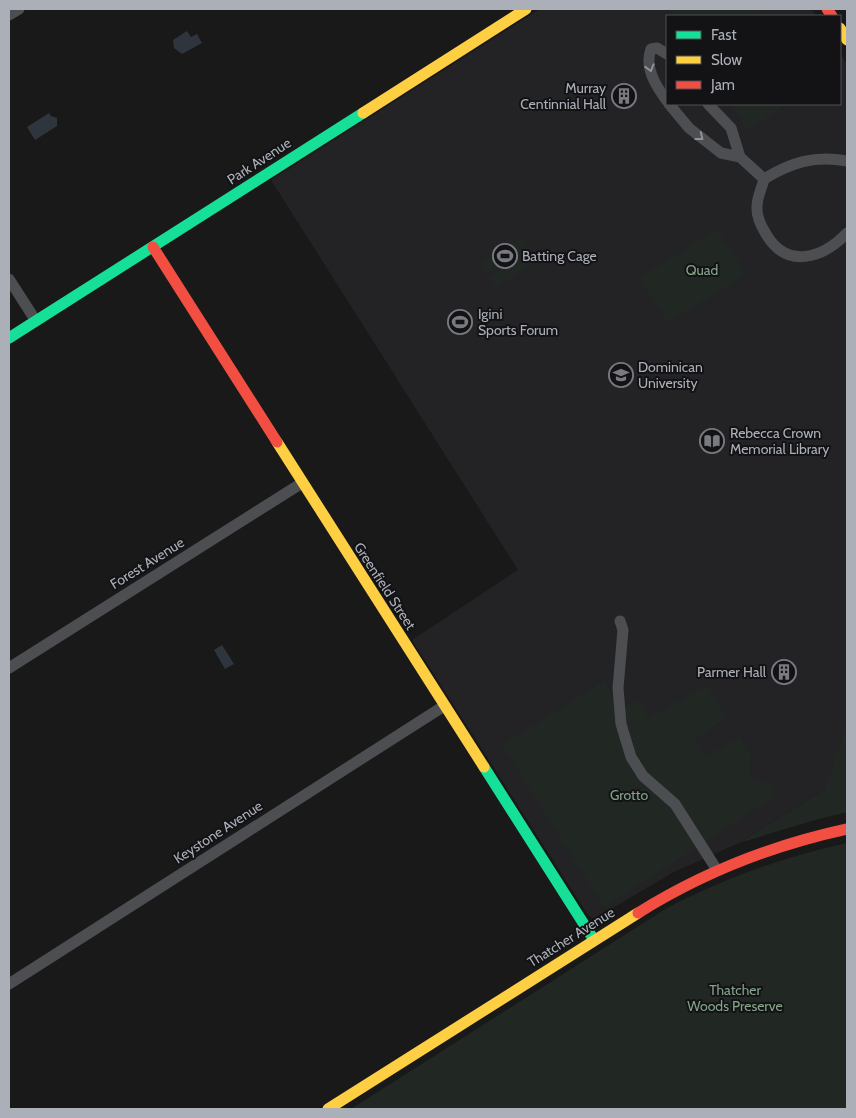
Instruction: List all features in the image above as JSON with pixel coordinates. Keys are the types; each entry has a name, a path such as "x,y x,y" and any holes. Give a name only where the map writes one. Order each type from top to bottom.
{"street":[{"path":"9,15 18,9"},
{"name":"Park Avenue","path":"9,338 526,9"},
{"path":"666,53 657,48 651,49 648,59 658,88 666,99"},
{"path":"670,105 689,128 721,153 740,157 764,179"},
{"path":"709,105 732,128 740,157"},
{"path":"847,161 825,158 807,159 786,166 764,179 756,208 759,222 770,242 784,253 806,257 826,251 847,233"},
{"name":"Greenfield Street","path":"153,247 594,940"},
{"path":"9,279 36,321"},
{"name":"Forest Avenue","path":"9,668 302,483"},
{"path":"620,621 623,630 618,688 621,724 630,757 643,776 675,804 717,870"},
{"name":"Keystone Avenue","path":"9,984 444,706"},
{"name":"Thatcher Avenue","path":"328,1109 662,898 717,870 796,841 847,829"}],"shaded area":[{"name":"Dominican University","path":"540,9 811,9 815,15 666,15 666,105 841,105 841,55 847,65 847,775 739,843 674,872 594,919 588,915 412,640 518,570 271,180"},
{"path":"187,31 191,37 197,34 202,43 182,54 174,48 173,40"},
{"path":"49,113 57,118 57,126 35,140 27,127"},
{"path":"222,645 234,664 225,669 214,650"}],"green space":[{"path":"671,9 758,9 762,15 674,15"},
{"path":"732,105 786,105 748,130"},
{"name":"Quad","path":"717,229 746,274 668,323 639,278"},
{"name":"Batting Cage","path":"522,238 528,248 488,273 482,263"},
{"name":"Batting Cage","path":"530,252 536,262 496,287 490,277"},
{"name":"Grotto","path":"604,681 620,707 641,701 648,718 707,685 726,717 695,740 705,756 740,737 751,754 749,778 770,784 776,796 604,907 502,745"},
{"path":"847,732 847,812 739,843 825,789 844,733"},
{"name":"Thatcher Woods Preserve","path":"847,843 847,1109 351,1109 667,908 755,869"}],"traffic: fast":[{"path":"9,338 363,113"},
{"path":"484,767 594,940"}],"traffic: slow":[{"path":"363,113 526,9"},
{"path":"841,30 847,40"},
{"path":"277,442 484,767"},
{"path":"328,1109 638,913"}],"traffic: jam":[{"path":"827,9 831,15"},
{"path":"153,247 277,442"},
{"path":"638,913 687,885 739,862 792,843 847,829"}],"place":[{"name":"Murray Centinnial Hall","path":"624,96"},
{"name":"Batting Cage","path":"505,256"},
{"name":"Igini Sports Forum","path":"460,322"},
{"name":"Dominican University","path":"621,375"},
{"name":"Rebecca Crown Memorial Library","path":"712,441"},
{"name":"Parmer Hall","path":"784,672"}]}
